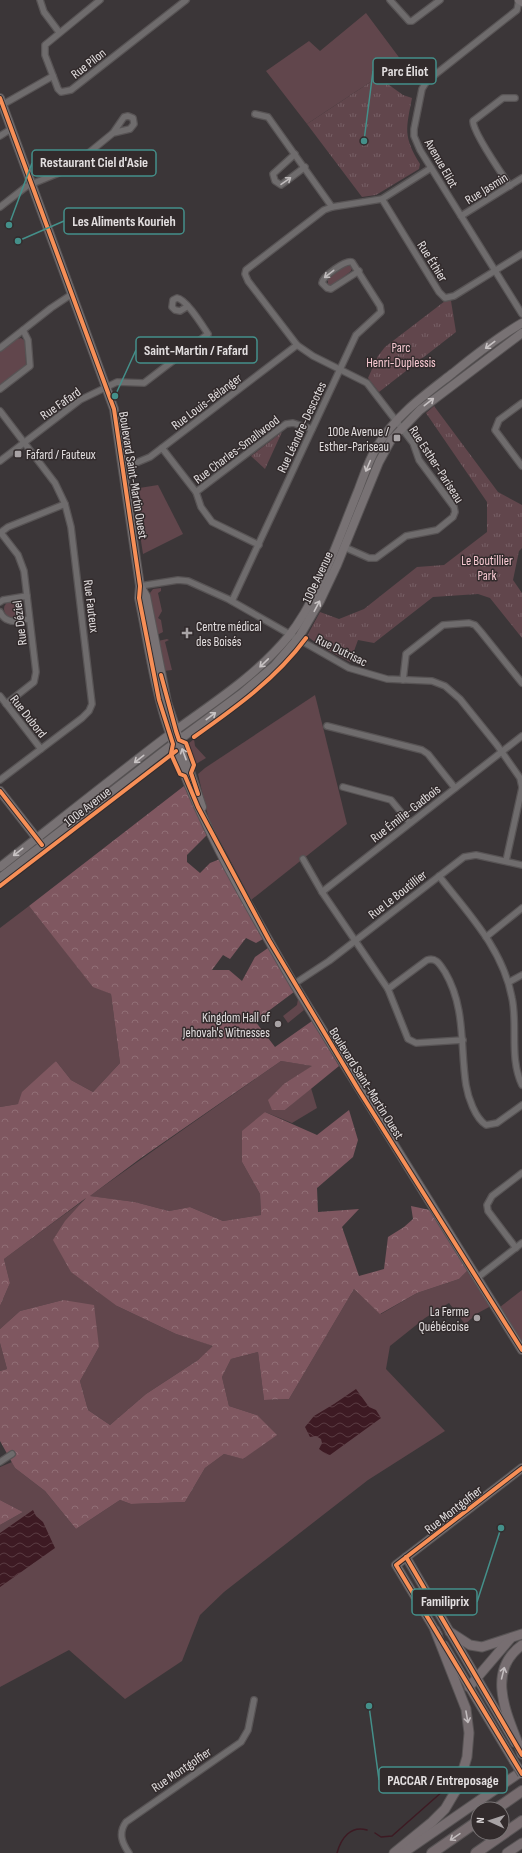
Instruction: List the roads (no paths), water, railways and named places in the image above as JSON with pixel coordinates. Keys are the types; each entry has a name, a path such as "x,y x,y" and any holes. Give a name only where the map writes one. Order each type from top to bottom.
{"highway":[{"path":"508,1801 522,1791"},
{"path":"476,1853 522,1822"},
{"path":"432,1853 470,1827"}],"main road":[{"name":"Boulevard Saint-Martin Ouest","path":"1,101 107,387 116,417 140,586 146,596 173,733 195,802 254,913 294,984 522,1350"},
{"name":"100e Avenue","path":"0,878 39,842 173,733 253,673 293,637 324,573 374,452 396,421 464,364 522,323"},
{"name":"100e Avenue","path":"0,867 39,842 176,742 258,681 274,666 293,637 320,601 379,462 389,444 401,428 420,410 522,332"},
{"path":"0,791 39,842"},
{"name":"Rue Montgolfier","path":"434,1630 396,1565 522,1468"},
{"path":"406,1557 522,1754"},
{"path":"434,1630 522,1774"},
{"path":"394,1853 432,1822 445,1809 458,1787 467,1758 469,1734 466,1709 434,1630"},
{"path":"450,1632 470,1644 479,1647 491,1645 522,1634"},
{"path":"469,1687 511,1638"},
{"path":"522,1645 513,1653 506,1663 501,1685 504,1704 522,1754"},
{"path":"402,1853 522,1771"},
{"path":"507,1853 522,1843"},
{"path":"517,1853 522,1849"}],"street":[{"path":"40,0 44,12 59,32"},
{"path":"53,76 45,55 44,47 46,42 100,0"},
{"name":"Rue Pilon","path":"1,101 53,76 58,89 61,92 71,90 186,0"},
{"path":"390,0 408,21 412,21 440,0"},
{"name":"Avenue Eliot","path":"519,0 518,10 427,81 422,89 415,119 414,136 420,150 522,314"},
{"path":"510,186 473,125 473,121 502,98 515,98"},
{"path":"255,114 268,117 332,207 382,199 431,168"},
{"path":"0,136 11,129"},
{"path":"0,207 32,184 69,168 113,133"},
{"path":"295,154 273,174 275,181 281,185 305,167"},
{"name":"Rue Jasmin","path":"461,216 522,178"},
{"name":"Rue Éthier","path":"382,199 443,296 454,296 522,254"},
{"name":"Rue Esther-Pariseau","path":"332,207 319,213 246,270 245,274 248,281 297,345 313,356 365,382 413,443 419,460 454,507 454,515 435,532 404,537 376,558 369,558 344,547"},
{"name":"Rue Léandre-Descotes","path":"232,601 356,335 381,312 380,306 359,271 352,262 346,261 324,278 322,283 326,288 331,289 359,271"},
{"path":"0,348 51,308 72,294"},
{"name":"Rue Fafard","path":"0,461 76,402 123,381 144,383 208,334 188,306"},
{"path":"0,389 30,366 28,340 23,330"},
{"name":"Rue Louis-Bélanger","path":"123,464 144,460 162,448 297,345"},
{"path":"522,403 499,420 494,430 522,466"},
{"name":"Rue Fauteux","path":"0,411 55,483 65,504 71,527 92,704 87,714 0,780"},
{"name":"Rue Charles-Smallwood","path":"196,492 286,424 293,423 312,429"},
{"path":"162,448 196,492 201,507 212,522 259,545"},
{"path":"1,533 8,527 65,504"},
{"name":"Rue Déziel","path":"1,533 22,564 36,678 31,684 6,704"},
{"name":"Rue Dutrisac","path":"140,586 185,580 232,601 336,662 354,670 376,676 432,682 449,689 467,708 520,778 522,787 506,861"},
{"path":"0,602 3,600 27,596"},
{"path":"0,612 4,618 11,622 29,619"},
{"path":"403,680 404,659 409,651 443,625 469,623 475,625 522,683"},
{"name":"Rue Dubord","path":"0,696 41,749"},
{"path":"327,726 422,750 455,788"},
{"name":"Rue Émilie-Gadbois","path":"322,892 522,736"},
{"path":"343,787 392,800 410,823"},
{"name":"Rue Le Boutillier","path":"294,984 319,968 462,857 470,854 522,865"},
{"path":"303,860 322,892 388,989 409,1040 416,1043 463,1040"},
{"path":"439,876 486,937 509,982 514,1011 515,1066 522,1085"},
{"path":"486,937 522,908"},
{"path":"388,989 425,961 431,959 437,961 455,993 461,1016 467,1087 477,1114 483,1122 489,1126 495,1125 522,1105"},
{"path":"509,982 522,975"},
{"path":"514,1029 522,1029"},
{"path":"516,1248 488,1211 487,1205 492,1196 522,1173"},
{"path":"477,1278 522,1243"},
{"path":"0,1462 12,1454"},
{"name":"Rue Montgolfier","path":"129,1853 121,1836 122,1829 126,1822 241,1742 248,1730 254,1700"}],"water":[{"path":"356,1389 369,1407 376,1410 381,1418 330,1455 326,1454 319,1449 322,1443 321,1439 316,1436 310,1437 305,1427 314,1416"},
{"path":"33,1510 36,1516 43,1522 55,1548 0,1587 0,1533"}],"waterway":[{"path":"375,1833 381,1837 392,1836 443,1791"},
{"path":"337,1853 341,1842 348,1834 356,1829 367,1830"}],"place":[{"name":"Parc Éliot","path":"364,141"},
{"name":"Restaurant Ciel d'Asie","path":"9,225"},
{"name":"Les Aliments Kourieh","path":"18,241"},
{"name":"Saint-Martin / Fafard","path":"115,396"},
{"name":"100e Avenue / Esther-Pariseau","path":"397,438"},
{"name":"Fafard / Fauteux","path":"18,454"},
{"name":"Centre médical des Boisés","path":"187,633"},
{"name":"Kingdom Hall of Jehovah's Witnesses","path":"278,1024"},
{"name":"La Ferme Québécoise","path":"477,1318"},
{"name":"Familiprix","path":"501,1528"},
{"name":"PACCAR / Entreposage","path":"369,1706"}],"park label":[{"name":"Parc Henri-Duplessis","path":"401,354"},
{"name":"Le Boutillier Park","path":"487,568"}]}
